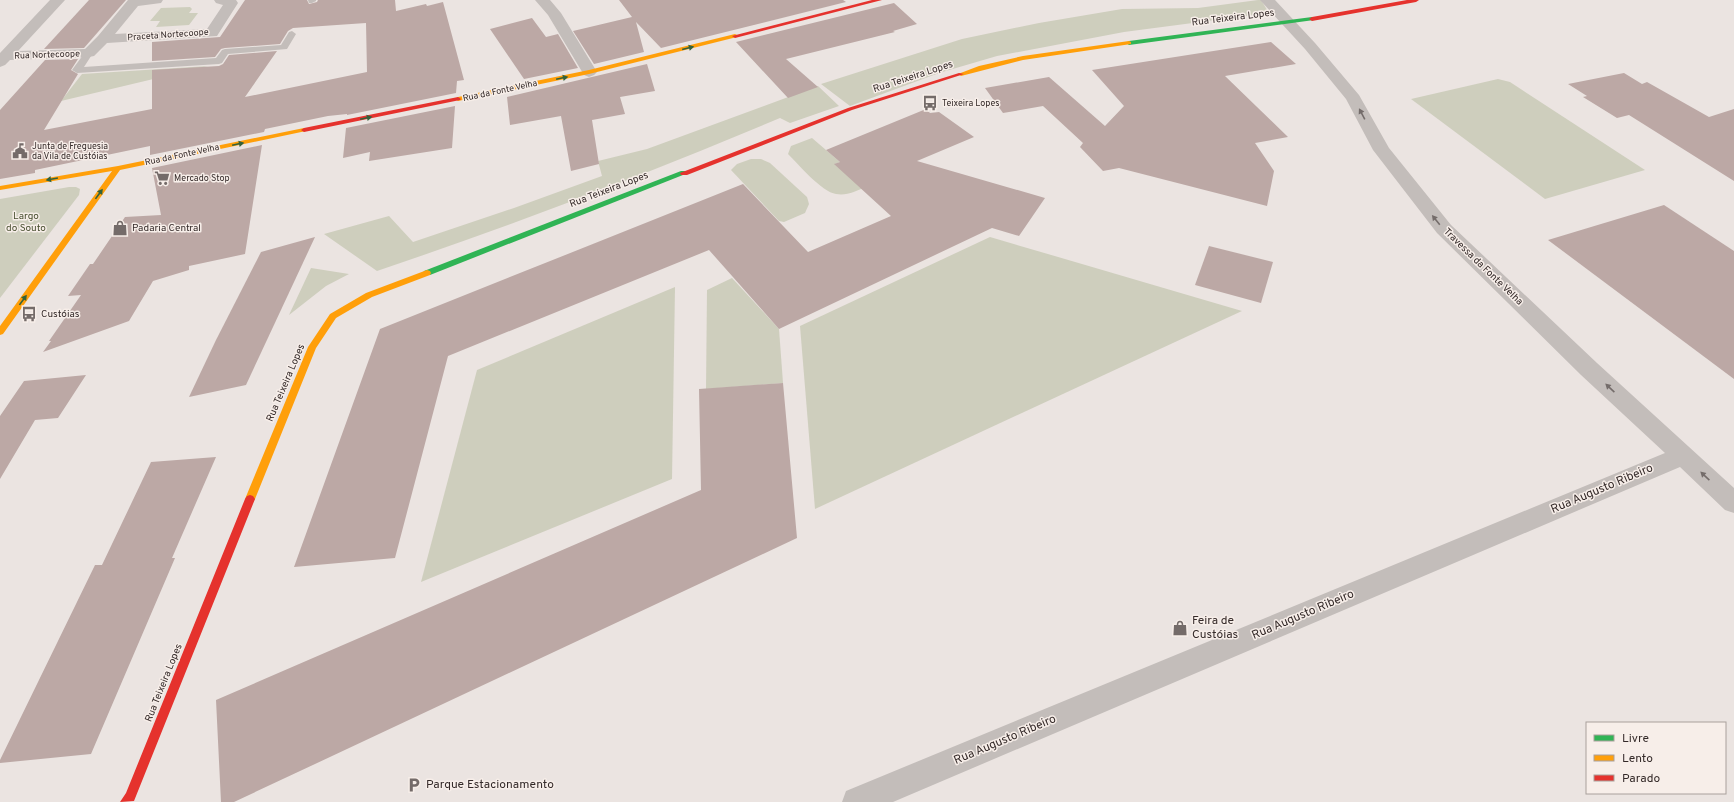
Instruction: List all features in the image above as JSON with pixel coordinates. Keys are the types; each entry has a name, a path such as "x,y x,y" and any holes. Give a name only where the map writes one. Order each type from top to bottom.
{"street":[{"path":"3,59 58,0"},
{"path":"135,1 156,0"},
{"name":"Praceta Nortecoope","path":"103,39 212,33 230,3 221,0"},
{"path":"542,0 554,13 589,72"},
{"name":"Rua da Fonte Velha","path":"118,168 589,72 879,0"},
{"name":"Travessa da Fonte Velha","path":"1267,0 1288,22 1353,98 1381,150 1444,229 1589,369 1734,503"},
{"name":"Rua Teixeira Lopes","path":"126,802 133,790 312,347 334,316 369,295 835,114 975,69 1059,52 1288,22 1416,0"},
{"name":"Rua Nortecoope","path":"3,59 89,53 103,39 135,1"},
{"path":"0,188 118,168"},
{"path":"0,332 118,168"},
{"name":"Rua Augusto Ribeiro","path":"858,802 1683,456"}],"lane":[{"path":"89,53 77,70 219,61 225,52 284,47 292,34"}],"green space":[{"path":"1261,0 1269,13 1124,32 997,56 939,73 850,106 821,84 962,39 1039,23 1122,9 1198,8"},
{"path":"190,7 192,9 189,13 198,13 189,25 156,27 160,21 150,21 161,8"},
{"path":"208,66 61,101 82,74"},
{"path":"1498,79 1510,82 1645,170 1545,199 1411,99"},
{"path":"818,86 839,106 790,123 780,118 580,198 479,236 377,271 324,234 389,216 413,242 602,176 598,161 647,149"},
{"path":"812,138 840,162 835,164 866,187 848,194 836,194 824,188 811,177 788,154 791,146"},
{"path":"751,159 761,159 770,163 807,197 809,204 805,213 784,222 779,221 731,170 737,164"},
{"name":"Largo do Souto","path":"76,187 80,189 79,195 0,298 0,199"},
{"path":"990,237 1242,311 815,509 800,326"},
{"path":"311,268 349,274 326,286 289,315"},
{"path":"732,278 779,329 783,383 706,389 707,290"},
{"path":"675,287 672,479 421,582 477,370"}],"building":[{"path":"89,0 126,0 84,48 44,49"},
{"path":"245,0 307,0 309,4 317,2 318,0 395,0 396,11 426,4 427,6 443,2 464,80 457,81 456,93 347,115 328,116 265,129 264,132 150,155 150,146 35,170 35,173 0,179 0,110 45,60 78,59 71,70 78,74 44,130 152,109 152,70 219,66 223,64 229,55 277,51 245,97 367,72 366,23 293,28 288,31 280,44 225,48 221,49 215,57 152,61 152,42 220,37"},
{"path":"619,0 843,0 846,2 661,48 636,22 644,52 594,64 573,31 632,17"},
{"path":"894,3 917,24 893,31 895,32 786,59 818,87 788,98 736,42"},
{"path":"532,18 546,37 558,34 578,68 524,79 490,29"},
{"path":"1271,42 1296,64 1225,76 1288,137 1255,143 1274,171 1267,206 1119,168 1103,171 1080,147 1083,143 1043,106 1003,113 985,88 1049,77 1105,126 1124,106 1092,70"},
{"path":"647,64 655,91 620,97 625,114 592,120 599,164 571,171 561,116 510,125 507,97"},
{"path":"1624,73 1642,84 1647,82 1709,117 1734,109 1734,181 1629,115 1617,118 1583,97 1587,96 1568,84"},
{"path":"455,106 452,148 369,161 370,152 343,158 346,128"},
{"path":"926,109 930,113 939,112 974,137 917,161 1045,198 1019,236 992,228 779,329 709,250 448,356 395,558 294,567 380,329 743,184 808,252 891,216 834,164 840,162 826,150"},
{"path":"262,145 245,254 189,266 189,270 153,281 129,321 43,352 81,295 68,296 90,264 93,264 125,217 161,215 152,168"},
{"path":"1664,205 1734,251 1734,379 1548,240"},
{"path":"315,237 246,385 189,397 261,252"},
{"path":"1209,246 1273,262 1261,303 1195,285"},
{"path":"86,375 58,418 35,420 0,479 0,416 24,381"},
{"path":"783,383 797,538 234,802 221,802 216,700 701,490 699,389"},
{"path":"216,457 172,558 175,558 91,754 0,763 0,760 95,565 102,565 151,462"}],"traffic: fast":[{"path":"1129,43 1312,19"},
{"path":"427,273 684,173"}],"traffic: slow":[{"path":"458,99 589,72 735,36"},
{"path":"961,74 1023,58 1129,43"},
{"path":"0,188 118,168 304,130"},
{"path":"0,332 118,168"},
{"path":"250,499 312,347 333,316 369,295 427,273"}],"traffic: jam":[{"path":"735,36 879,0"},
{"path":"1312,19 1416,0"},
{"path":"684,173 850,109 961,74"},
{"path":"304,130 458,99"},
{"path":"126,802 130,797 250,499"}],"place":[{"name":"Teixeira Lopes","path":"930,103"},
{"name":"Junta de Freguesia da Vila de Custóias","path":"20,151"},
{"name":"Mercado Stop","path":"162,178"},
{"name":"Padaria Central","path":"120,228"},
{"name":"Custóias","path":"29,314"},
{"name":"Feira de Custóias","path":"1180,628"},
{"name":"Parque Estacionamento","path":"414,785"}]}
